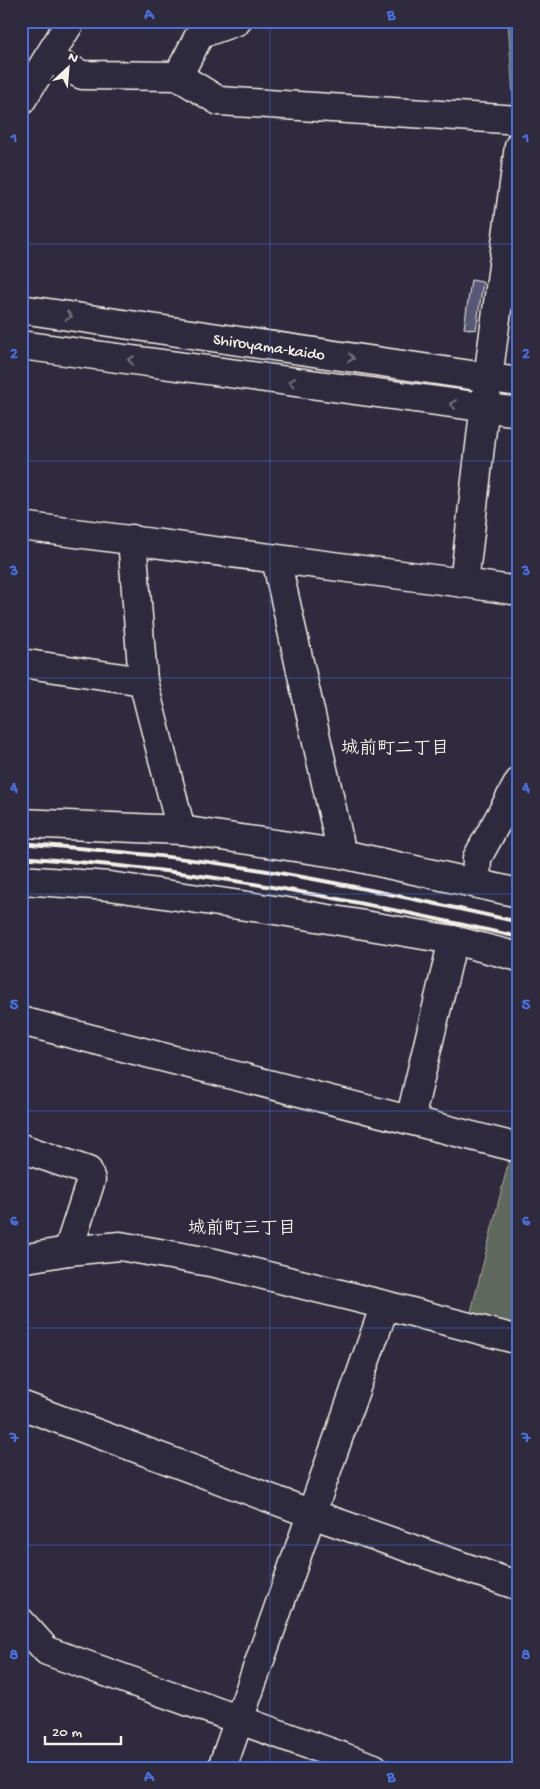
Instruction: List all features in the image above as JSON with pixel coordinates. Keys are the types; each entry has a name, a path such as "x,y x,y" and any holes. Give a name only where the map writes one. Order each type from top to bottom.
{"street":[{"path":"21,101 71,21"},
{"path":"178,76 200,34 237,21"},
{"path":"48,58 82,75 178,76 219,101 519,120"},
{"path":"464,583 488,378 515,203 519,146"},
{"name":"Shiroyama-kaido","path":"21,309 519,382"},
{"name":"Shiroyama-kaido","path":"21,345 519,412"},
{"path":"21,526 519,591"},
{"path":"132,539 143,681 181,830"},
{"path":"276,559 342,854"},
{"path":"21,663 143,681"},
{"path":"476,883 477,858 519,782"},
{"path":"21,823 181,830 342,854 519,893"},
{"path":"21,880 109,886 282,911 453,940 519,957"},
{"path":"410,1120 453,940"},
{"path":"21,1021 519,1148"},
{"path":"21,1148 88,1172 92,1180 68,1251"},
{"path":"21,1259 68,1251 120,1246 215,1263 385,1304 519,1340"},
{"path":"222,1768 385,1304"},
{"path":"21,1405 312,1514 519,1586"},
{"path":"21,1622 47,1651 374,1768"}],"green space":[{"path":"508,21 519,21 519,107 514,111"},
{"path":"509,1160 519,1162 519,1326 471,1312"}],"building":[{"path":"471,280 483,282 476,330 464,328"}],"railway":[{"path":"21,843 226,864 354,887 519,922"},
{"path":"21,857 147,869 254,884 387,909 519,937"}],"district":[{"name":"城前町二丁目","path":"395,747"},
{"name":"城前町三丁目","path":"242,1227"}]}
